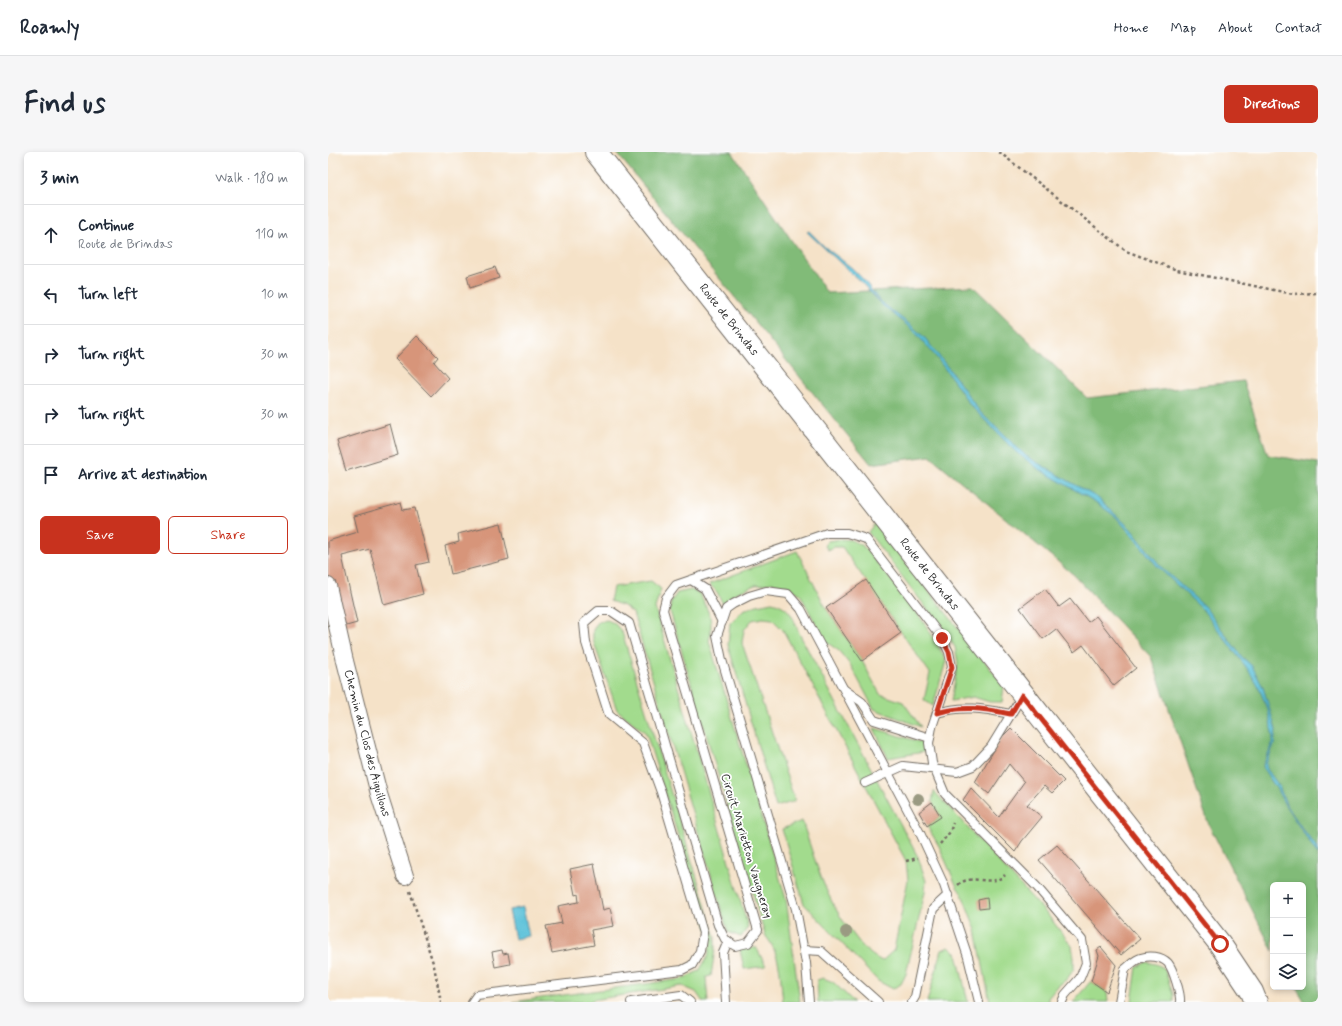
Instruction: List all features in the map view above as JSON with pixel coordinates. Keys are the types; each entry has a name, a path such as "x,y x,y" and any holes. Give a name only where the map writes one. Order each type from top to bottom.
{"main road":[{"name":"Route de Brindas","path":"596,152 1022,695 1220,944 1252,992 1256,1002"}],"street":[{"name":"Chemin du Clos des Aiguillons","path":"328,586 345,661 379,794 406,876"}],"lane":[{"name":"Circuit Marietton Vaugneray","path":"728,941 735,946 748,943 758,930 663,610 666,598 676,585 827,533 847,533 866,539 942,638 949,652 952,667 932,727 929,744 934,769 945,794 1015,865 1082,940 1086,963 1080,978 1065,995 1062,1002"},
{"path":"691,580 705,589 722,622"},
{"path":"809,1002 806,963 796,909 722,660 717,636 726,609 749,596 766,591 788,594 800,609 920,832 948,895 968,957 980,1002"},
{"path":"472,1002 477,995 682,970 692,965 700,951 703,933 661,792 643,743 609,715 586,644 584,623 598,611 611,611 629,623 718,925 725,939 728,941 723,953 726,1002"},
{"path":"843,688 862,702 874,720 930,738"},
{"path":"865,783 903,766 957,772 973,766 991,747 1022,695"},
{"path":"937,713 951,708 972,708 1011,714"},
{"path":"912,1002 915,997 933,909 948,895"},
{"path":"804,950 821,951 878,1002"},
{"path":"1119,1002 1125,969 1140,958 1154,956 1168,963 1180,996 1180,1002"},
{"path":"631,1002 681,995 690,1002"}],"path":[{"path":"999,152 1126,252 1177,270 1293,294 1318,293"},
{"path":"948,895 961,882 972,879 994,881 1001,879 1015,865"},
{"path":"406,876 434,966 441,1002"}],"green space":[{"path":"616,152 732,152 827,293 973,286 1087,398 1243,381 1268,455 1318,463 1318,1002 1305,1002 1298,990 1306,990 1306,882 1270,882 1270,945 1209,825 1151,657 1074,575 930,456 871,464"},
{"path":"875,523 1004,686 1002,702 990,702 973,697 951,701 958,663 955,647 868,532"},
{"path":"842,539 851,540 862,545 919,615 938,645 946,661 933,706 924,700 930,673 842,547 834,547 828,550 825,546 827,541"},
{"path":"797,551 826,608 862,661 880,694 903,702 921,727 874,709 851,666 839,651 825,641 800,594 788,586 773,583 755,585 734,594 723,604 717,592 709,584"},
{"path":"651,581 661,589 655,608 748,927 741,937 728,932 633,613 624,606 610,601 613,587"},
{"path":"691,590 699,593 710,616 711,627 709,641 786,899 800,1002 783,1002 779,967 775,951 765,935 670,611 671,602 677,593"},
{"path":"772,602 784,607 791,614 800,635 918,857 926,881 925,892 906,974 901,984 893,989 878,981 804,904 782,829 802,821 822,880 835,908 843,921 863,946 882,961 894,950 908,880 906,861 783,630 772,619 763,618 752,620 744,630 742,643 795,801 776,807 728,645 730,623 743,610"},
{"path":"607,620 614,623 622,632 715,937 715,949 711,976 706,977 708,1002 703,1002 696,992 682,986 592,1000 589,1002 512,1002 682,979 699,971 708,956 711,941 646,733 617,710 593,640 593,630 598,622"},
{"path":"874,728 923,743 924,752 888,758"},
{"path":"934,791 1047,914 1072,946 1074,969 1067,979 1058,986 1048,998 1048,1002 990,1002 976,930 962,894 957,887 939,846 927,826 941,817 932,802"},
{"path":"756,947 766,966 744,969 740,950"},
{"path":"949,947 957,954 968,1002 927,1002 942,950"},
{"path":"1147,962 1164,968 1173,994 1173,1002 1132,1002 1137,967"},
{"path":"823,978 833,982 854,1002 818,1002 817,980"},
{"path":"1091,981 1107,992 1108,1002 1073,1002"}],"water":[{"path":"809,231 825,247 852,268 864,280 878,299 925,338 980,412 1026,456 1098,498 1131,529 1163,569 1205,607 1242,657 1252,666 1263,687 1276,730 1274,745 1266,764 1267,769 1279,786 1286,804 1318,849 1318,855 1264,770 1263,765 1271,748 1273,738 1268,710 1258,686 1249,671 1203,610 1157,566 1116,517 1094,501 1040,470 1016,452 970,405 936,357 914,331 881,304 862,283 807,232"},
{"path":"523,907 529,936 515,939 509,910"}],"building":[{"path":"495,267 499,278 470,288 467,276"},
{"path":"417,336 438,357 434,362 448,378 431,396 395,359"},
{"path":"390,424 398,455 346,471 337,441"},
{"path":"401,503 403,510 415,508 429,562 416,565 423,594 384,605 370,549 342,556 357,623 339,628 328,578 328,541 358,532 354,516"},
{"path":"501,523 509,559 451,574 445,546 459,542 458,534"},
{"path":"866,580 901,633 862,661 826,608"},
{"path":"1045,589 1059,607 1070,599 1088,622 1096,616 1136,668 1114,686 1083,645 1074,652 1056,629 1043,639 1020,608"},
{"path":"1011,728 1064,781 1052,793 1044,786 1027,805 1042,817 1015,852 963,800 971,788 999,817 1024,782 1009,764 989,794 975,782 1002,737"},
{"path":"932,802 941,817 927,826 919,812"},
{"path":"1057,845 1140,939 1121,955 1039,860"},
{"path":"594,864 603,910 610,908 614,926 591,930 594,945 552,953 546,926 562,923 558,906 579,902 578,894 575,895 570,869"},
{"path":"987,898 988,908 979,909 978,900"},
{"path":"1101,947 1116,965 1107,992 1091,981 1099,956 1097,950"},
{"path":"502,950 503,954 508,953 510,964 495,967 492,952"}],"route":[{"path":"942,638 949,652 952,667 937,713 951,708 972,708 987,709 1011,714 1022,695 1220,944"}]}
